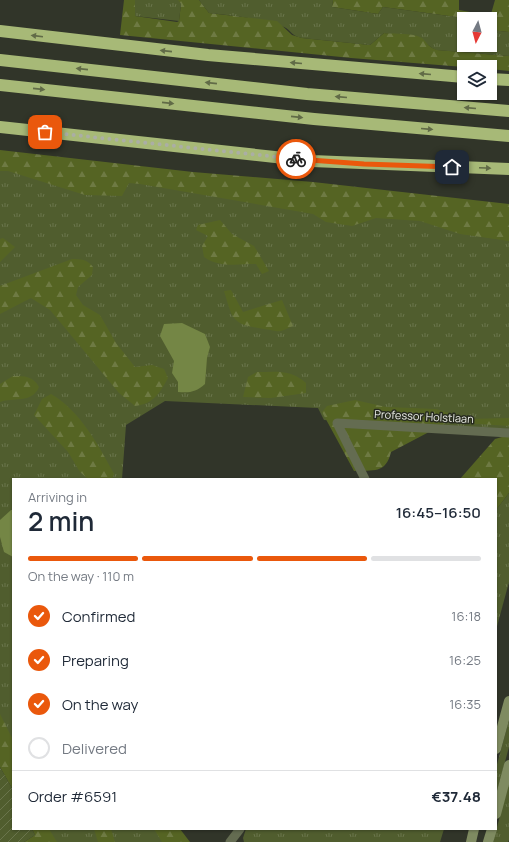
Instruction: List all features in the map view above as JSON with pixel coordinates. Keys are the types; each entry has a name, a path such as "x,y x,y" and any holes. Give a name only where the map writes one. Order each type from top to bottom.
{"highway":[{"path":"0,31 208,55 457,76"},
{"path":"0,60 307,94 509,111"},
{"path":"497,79 509,80"},
{"path":"0,85 314,119 509,136"},
{"path":"0,127 331,162 509,169"}],"main road":[{"path":"497,745 509,701"},
{"path":"497,810 509,765"},
{"path":"471,842 474,830"},
{"path":"488,842 492,830"}],"street":[{"name":"Professor Holstlaan","path":"364,478 337,423 509,433"},
{"path":"233,841 239,830"}],"green space":[{"path":"124,0 135,0 135,16 177,22 179,21 181,4 178,0 199,0 209,13 277,21 292,35 302,38 370,45 384,33 404,34 419,36 430,47 437,50 509,56 509,71 497,70 497,60 457,60 457,66 351,58 120,35"},
{"path":"135,0 179,0 181,4 179,21 135,16"},
{"path":"199,0 333,0 332,7 378,14 383,7 457,17 457,52 436,50 420,38 384,33 370,45 302,38 295,36 284,27 265,21 209,13"},
{"path":"333,0 459,0 459,10 470,12 457,12 457,17 383,7 378,14 332,7"},
{"path":"495,0 509,0 509,32 497,31 497,12 492,12"},
{"path":"497,31 509,32 509,56 460,52 497,52"},
{"path":"0,150 193,172 313,182 509,204 509,241 460,234 420,221 376,218 352,226 326,222 313,214 140,184 129,183 122,196 85,195 8,171 0,171"},
{"path":"0,155 509,210 509,429 324,420 318,408 165,401 126,425 122,478 12,478 12,779 0,757"},
{"path":"220,220 232,234 254,246 269,271 262,274 256,264 222,264 216,263 204,257 202,246 208,236 196,230 198,225"},
{"path":"3,238 15,247 0,262 0,239"},
{"path":"72,259 84,260 93,267 92,275 78,287 76,295 83,305 100,315 116,343 135,367 152,365 164,369 168,378 159,393 147,403 135,406 119,393 50,310 31,298 0,314 0,286"},
{"path":"231,290 243,312 282,300 293,326 278,331 253,327 240,323 232,315 224,291"},
{"path":"257,372 283,372 295,375 306,383 306,393 271,398 243,397 248,377"},
{"path":"13,376 28,377 37,383 39,387 32,396 27,398 0,402 0,384"},
{"path":"51,394 71,409 95,440 114,474 112,478 87,478 80,472 68,452 34,415 42,399"},
{"path":"355,400 386,407 436,409 468,419 509,418 509,426 448,422 391,452 386,464 382,467 373,470 354,471 322,412 327,406"},
{"path":"509,435 509,493 497,509 497,478 461,478 495,439"},
{"path":"509,493 509,582 497,626 497,509"},
{"path":"0,714 12,738 12,788 0,767"},
{"path":"509,720 509,747 497,791 497,764"},
{"path":"0,767 12,788 12,830 32,830 35,835 24,842 0,842"},
{"path":"509,782 508,842 493,842"},
{"path":"32,830 50,830 57,842 24,842 35,835"},
{"path":"38,830 158,830 164,842 45,842"},
{"path":"94,830 111,830 115,842 98,842"},
{"path":"155,830 181,830 190,842 162,842"},
{"path":"246,830 444,830 440,842 244,842 243,838"}],"shaded area":[{"path":"182,323 205,334 210,347 207,358 205,384 199,389 189,392 178,392 178,382 172,373 174,361 160,336 164,324"},
{"path":"12,510 12,556 4,552 0,537 0,520"}],"way so far":[{"path":"45,132 296,159"}],"route":[{"path":"296,159 337,163 452,167"}]}
